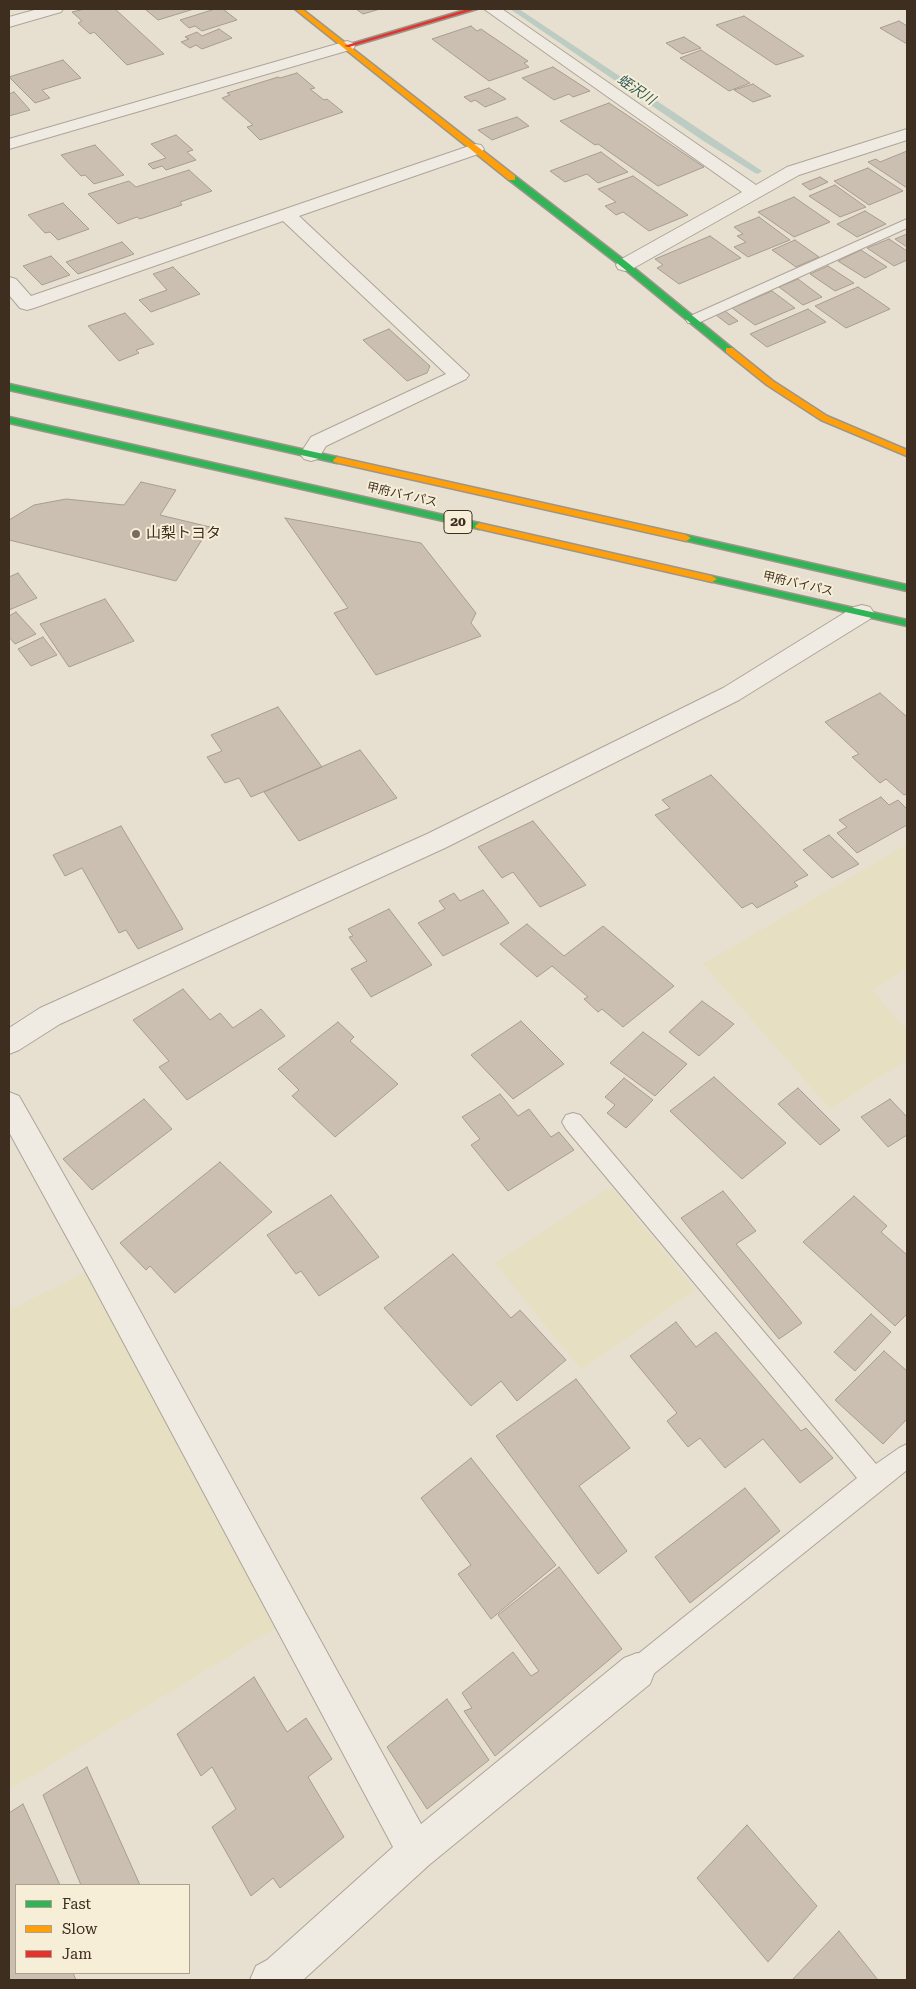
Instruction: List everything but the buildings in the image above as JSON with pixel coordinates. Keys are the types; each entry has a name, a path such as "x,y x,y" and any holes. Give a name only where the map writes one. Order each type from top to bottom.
{"main road":[{"path":"298,9 474,149 625,264 770,383 824,418 907,453"},
{"path":"346,46 474,9"},
{"name":"甲府バイパス","path":"9,387 907,588"},
{"name":"甲府バイパス","path":"9,420 907,623"}],"street":[{"path":"9,22 55,9"},
{"path":"492,9 756,193"},
{"path":"9,144 346,46"},
{"path":"625,264 793,171 907,134"},
{"path":"9,283 27,304 474,149"},
{"path":"287,215 459,375 318,442 311,454"},
{"path":"9,1042 50,1016 436,841 731,694 862,613"},
{"path":"9,1105 104,1275 416,1852"},
{"path":"279,1978 416,1852 637,1671"}],"lane":[{"path":"693,320 907,223"},
{"path":"573,1122 874,1480"},
{"path":"637,1671 874,1480 907,1456"}],"shaded area":[{"path":"907,844 907,969 872,990 907,1030 907,1060 830,1109 703,964"},
{"path":"611,1187 695,1290 581,1370 495,1263"},
{"path":"99,1266 290,1619 9,1790 9,1310"}],"waterway":[{"name":"蛭沢川","path":"514,9 708,140 758,171"}],"traffic: fast":[{"path":"512,178 625,265 729,350"},
{"path":"9,387 337,460"},
{"path":"9,420 479,526"},
{"path":"686,538 907,588"},
{"path":"712,579 907,623"}],"traffic: slow":[{"path":"298,9 512,178"},
{"path":"729,350 770,383 824,418 907,453"},
{"path":"337,460 686,538"},
{"path":"479,526 712,579"}],"traffic: jam":[{"path":"347,46 474,9"}],"place":[{"name":"山梨トヨタ","path":"136,534"}]}
